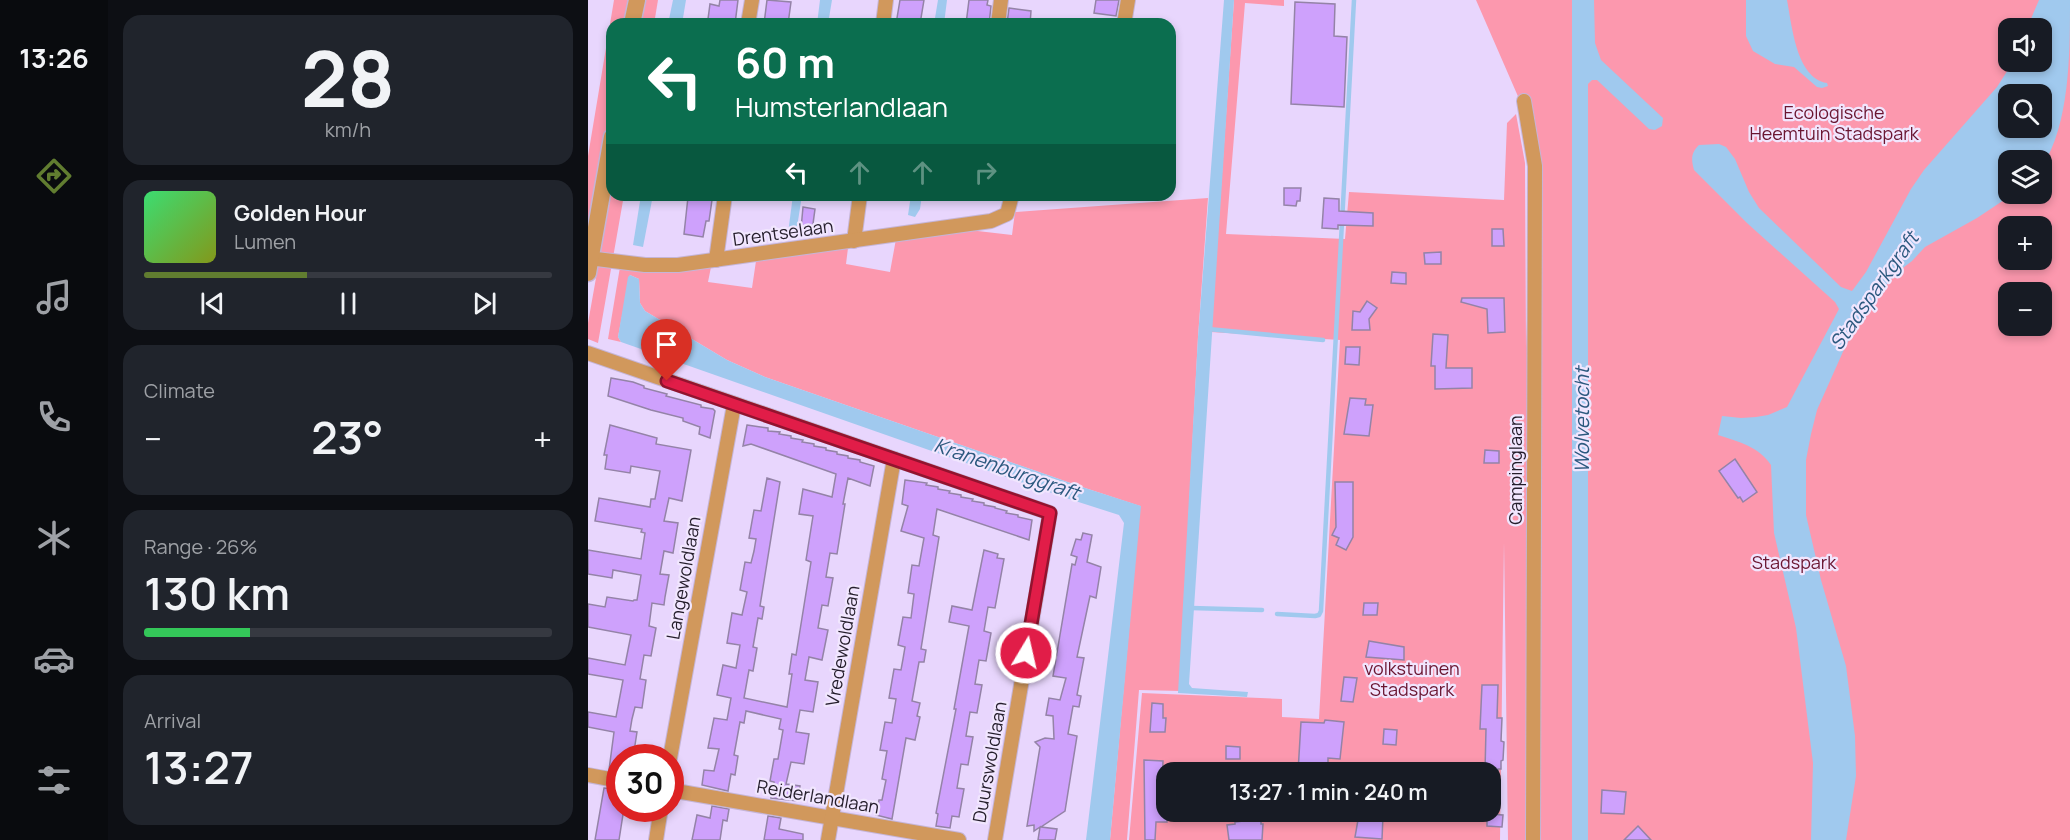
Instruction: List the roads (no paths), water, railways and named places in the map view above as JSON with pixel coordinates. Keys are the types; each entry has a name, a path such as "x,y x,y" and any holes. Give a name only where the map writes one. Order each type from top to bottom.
{"street":[{"path":"633,18 636,0"},
{"path":"749,18 752,0"},
{"path":"884,18 886,0"},
{"path":"999,18 1001,0"},
{"path":"1125,18 1128,0"},
{"name":"Campinglaan","path":"1524,101 1536,166 1533,840"},
{"path":"589,263 606,170"},
{"name":"Drentselaan","path":"716,260 724,201"},
{"name":"Drentselaan","path":"854,241 859,201"},
{"name":"Drentselaan","path":"589,263 678,265 854,241 1001,218 1007,214 1010,201"},
{"path":"588,353 894,459"},
{"name":"Langewoldlaan","path":"673,744 734,405"},
{"name":"Duurswoldlaan","path":"894,459 1050,513 995,840"},
{"name":"Vredewoldlaan","path":"828,840 894,459"},
{"path":"588,775 606,778"},
{"name":"Reiderlandlaan","path":"684,792 959,840"},
{"path":"656,840 659,822"}],"water":[{"path":"673,0 686,0 683,18 669,18"},
{"path":"820,0 832,0 829,18 818,18"},
{"path":"938,0 947,0 945,18 935,18"},
{"path":"1224,0 1234,0 1189,684 1192,688 1248,692 1247,697 1178,693 1198,337"},
{"name":"Wolvetocht","path":"1572,0 1594,0 1595,43 1601,60 1663,118 1662,126 1655,130 1649,129 1597,80 1592,80 1588,84 1588,840 1572,840"},
{"path":"1746,0 1787,0 1797,49 1802,61 1808,71 1828,86 1817,87 1794,67 1775,64 1753,51 1746,36"},
{"name":"Stadsparkgraft","path":"2039,0 2070,0 2069,65 2063,109 2050,150 1998,150 1998,204 1925,247 1895,274 1863,317 1846,345 1817,410 1806,460 1806,515 1821,580 1846,666 1855,736 1856,776 1846,840 1811,840 1813,763 1796,628 1774,533 1771,465 1754,449 1718,435 1722,416 1756,417 1787,407 1839,309 1835,302 1747,223 1694,170 1693,154 1699,145 1719,144 1726,147 1735,159 1749,192 1759,208 1841,287 1852,291 1866,272 1911,189 1924,170 1998,85 1998,138 2052,138 2052,84 1999,84 2007,72 2052,72 2052,18 2031,18"},
{"path":"640,201 652,201 643,247 633,245"},
{"path":"792,201 801,201 796,234 790,236 788,233"},
{"path":"910,201 921,201 920,209 915,217 908,215"},
{"name":"Kranenburggraft","path":"630,275 639,279 640,303 645,311 727,360 765,377 1141,506 1110,840 1086,840 1124,523 1119,515 621,342 618,337"}],"waterway":[{"path":"1277,614 1315,616 1321,611 1354,0"},
{"path":"1208,329 1323,340"},
{"path":"1191,608 1262,610"}],"park label":[{"name":"Ecologische Heemtuin Stadspark","path":"1834,123"},
{"name":"Stadspark","path":"1794,563"},
{"name":"volkstuinen Stadspark","path":"1412,679"}]}
